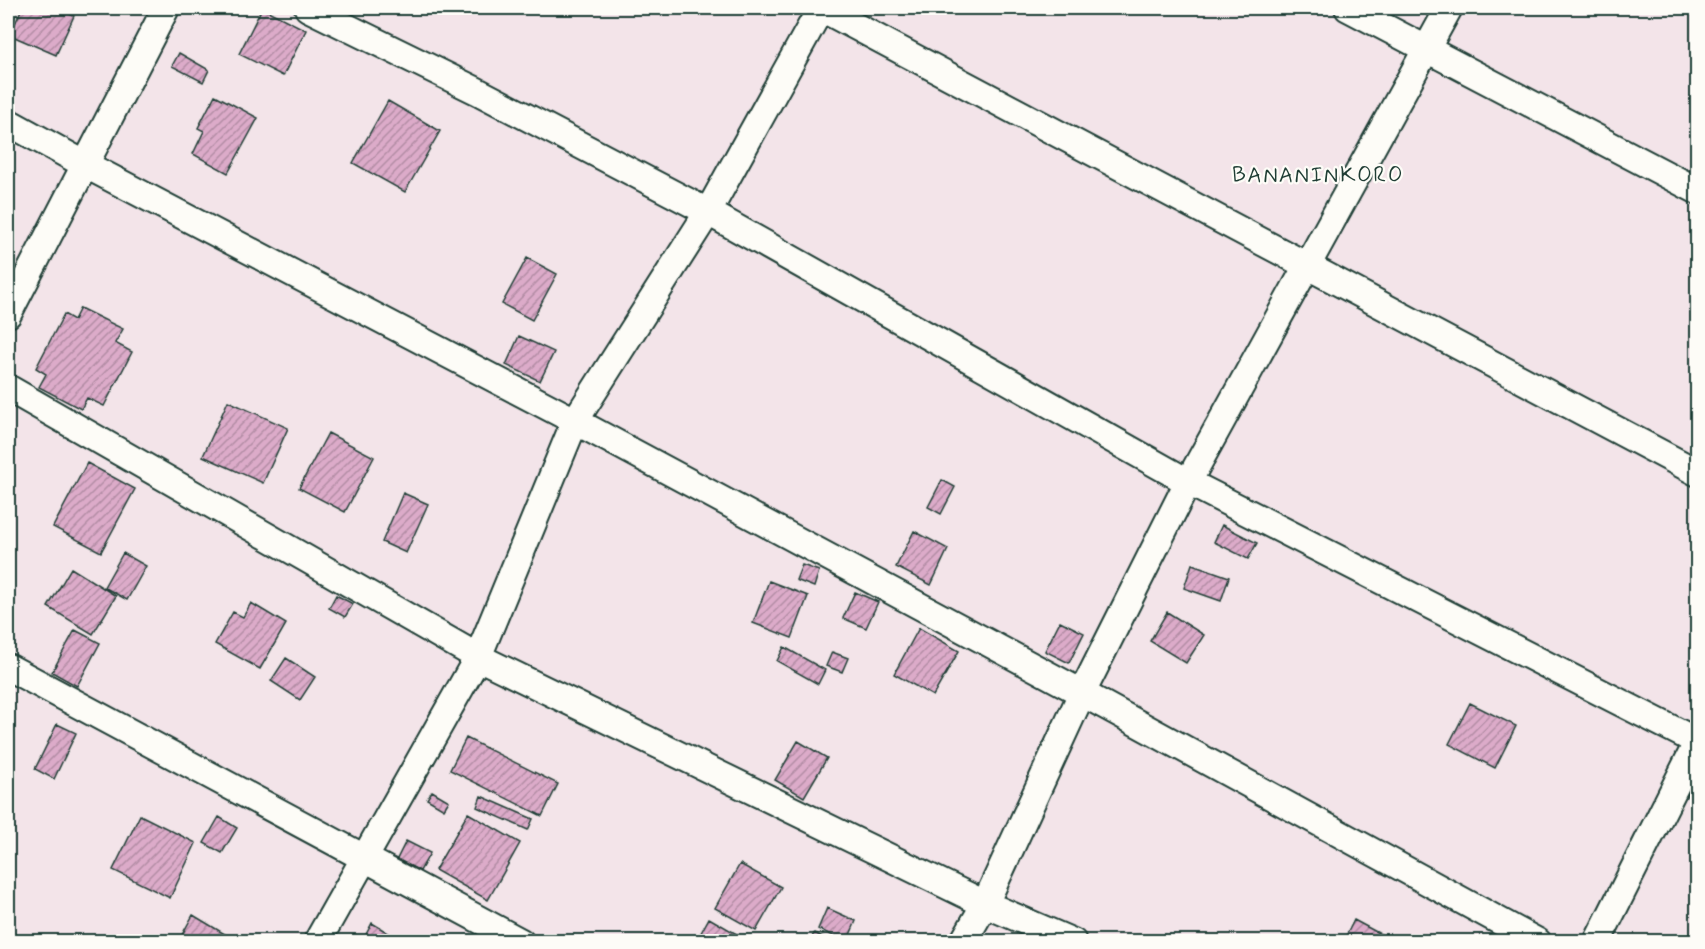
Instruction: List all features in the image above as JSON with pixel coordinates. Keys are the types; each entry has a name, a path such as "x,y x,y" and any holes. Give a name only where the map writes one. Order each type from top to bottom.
{"street":[{"path":"8,314 166,8"},
{"path":"308,8 477,91 708,212 1188,482 1697,741 1597,942"},
{"path":"317,942 478,657 575,422 708,212 821,8 1698,472"},
{"path":"1348,8 1698,191"},
{"path":"963,942 985,903 1082,693 1188,482 1449,8"},
{"path":"8,122 1082,693 1538,942"},
{"path":"8,388 478,657 985,903 1073,942"},
{"path":"8,667 521,942"}],"building":[{"path":"22,8 55,8 74,16 56,55 10,35"},
{"path":"262,8 306,30 283,76 239,54"},
{"path":"179,53 209,70 203,82 172,66"},
{"path":"215,95 258,118 228,173 193,154 204,131 198,128"},
{"path":"388,101 440,131 405,192 353,163"},
{"path":"527,258 557,274 532,320 502,304"},
{"path":"80,308 123,329 115,343 132,352 104,406 87,398 81,409 39,387 46,374 36,368 64,314 74,320"},
{"path":"519,336 554,352 540,381 506,365"},
{"path":"228,401 288,428 263,483 203,456"},
{"path":"328,433 374,457 345,512 299,488"},
{"path":"87,463 135,489 101,552 53,527"},
{"path":"942,480 955,487 941,514 928,507"},
{"path":"403,493 428,504 406,553 382,542"},
{"path":"1222,525 1257,543 1248,559 1214,542"},
{"path":"914,531 948,549 931,585 896,567"},
{"path":"123,553 146,566 127,600 104,587"},
{"path":"1192,564 1229,577 1221,601 1184,588"},
{"path":"802,565 819,571 814,587 796,580"},
{"path":"71,568 116,596 93,634 48,607"},
{"path":"769,581 808,596 792,638 753,623"},
{"path":"855,592 878,602 866,628 843,618"},
{"path":"336,595 353,604 345,617 329,608"},
{"path":"251,603 286,624 260,669 215,644 233,612 243,617"},
{"path":"1167,612 1204,635 1186,663 1150,641"},
{"path":"1060,621 1084,633 1069,663 1045,651"},
{"path":"919,628 959,651 933,696 894,674"},
{"path":"75,630 100,643 77,686 52,672"},
{"path":"784,647 825,670 818,684 777,661"},
{"path":"832,652 848,658 842,672 826,666"},
{"path":"286,658 315,677 300,700 271,681"},
{"path":"1470,703 1516,726 1495,768 1449,744"},
{"path":"57,724 76,733 54,779 35,769"},
{"path":"466,738 558,784 542,816 450,770"},
{"path":"798,741 827,758 804,797 775,780"},
{"path":"432,791 449,801 444,809 427,799"},
{"path":"481,796 533,819 528,830 477,807"},
{"path":"468,813 520,843 488,900 435,870"},
{"path":"140,815 196,843 170,898 113,870"},
{"path":"219,817 237,828 222,853 204,843"},
{"path":"406,841 430,853 420,871 397,859"},
{"path":"740,864 781,887 756,931 715,908"},
{"path":"827,908 856,921 847,942 818,929"},
{"path":"193,915 238,942 178,942"},
{"path":"709,918 742,937 740,942 696,942"},
{"path":"1354,920 1395,942 1343,942"},
{"path":"372,923 403,942 362,942"},
{"path":"814,933 833,942 810,942"}],"district":[{"name":"BANANINKORO","path":"1318,174"}]}
